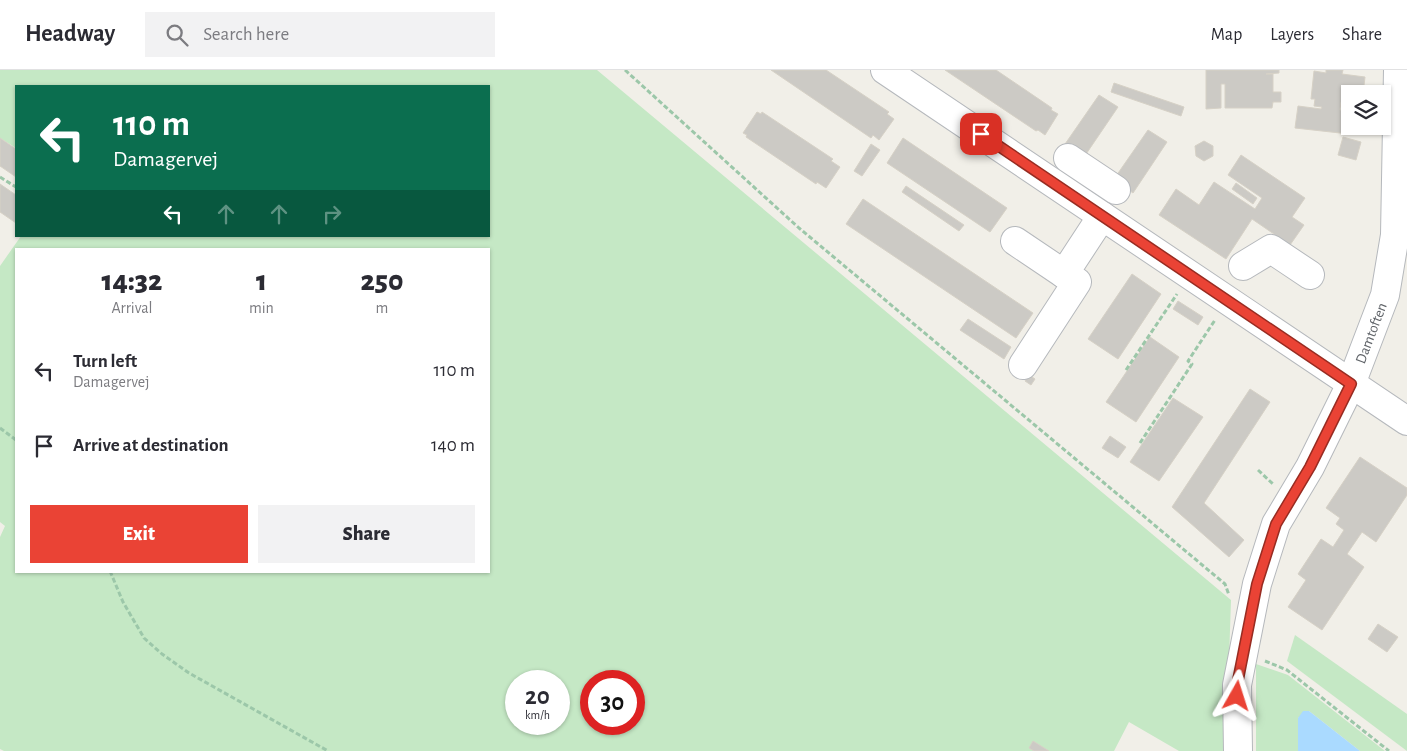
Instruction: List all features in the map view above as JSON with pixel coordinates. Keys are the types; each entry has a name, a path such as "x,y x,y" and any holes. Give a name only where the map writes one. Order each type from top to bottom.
{"street":[{"path":"885,70 1407,421"},
{"name":"Damtoften","path":"1238,751 1237,685 1257,584 1276,524 1310,467 1351,384 1385,295 1395,235 1398,70"},
{"path":"1068,158 1098,167 1116,190"},
{"path":"1076,199 1098,167"},
{"path":"1064,274 1102,216"},
{"path":"1014,241 1077,282 1023,365"},
{"path":"1243,266 1271,249 1310,275"}],"path":[{"path":"625,70 799,228 1225,584 1230,602"},
{"path":"0,176 15,186"},
{"path":"1126,370 1180,290"},
{"path":"1140,443 1192,364 1188,361 1218,316"},
{"path":"0,428 15,439"},
{"path":"111,573 123,602 144,638 162,654 188,673 328,751"},
{"path":"1244,652 1287,670 1389,751"}],"green space":[{"path":"0,70 597,70 1231,600 1226,751 1179,751 1129,722 1114,751 4,751 0,749 0,537 5,526 0,522 0,266 20,237 490,237 490,85 15,85 15,147 0,138"},
{"path":"1295,635 1407,714 1407,751 1287,661"},
{"path":"1256,664 1288,675 1385,751 1360,751 1309,711 1298,718 1298,751 1256,751"}],"water":[{"path":"1303,711 1309,711 1360,751 1298,751 1298,718"}],"building":[{"path":"771,70 826,70 889,112 887,114 894,119 879,140 873,135 871,138"},
{"path":"945,70 996,70 1058,114 1045,135 1038,130 1036,131"},
{"path":"1206,70 1279,70 1279,73 1266,74 1273,74 1273,92 1281,92 1281,102 1273,102 1272,108 1225,108 1225,84 1221,84 1221,108 1206,109"},
{"path":"1326,70 1343,70 1342,74 1365,77 1364,85 1341,85 1341,133 1295,128 1298,106 1321,109 1322,107 1314,106 1315,99 1311,99 1314,71 1326,73"},
{"path":"1114,83 1184,107 1181,116 1111,92"},
{"path":"1099,95 1118,107 1082,160 1063,147"},
{"path":"757,112 761,114 762,112 833,159 831,161 840,167 826,188 817,182 816,184 746,137 747,135 743,133"},
{"path":"1148,130 1167,142 1133,193 1114,179"},
{"path":"1343,137 1361,142 1356,160 1338,155"},
{"path":"0,138 15,148 15,176 0,166"},
{"path":"903,138 1007,208 990,232 887,163"},
{"path":"1204,141 1213,146 1213,156 1204,161 1196,156 1195,146"},
{"path":"871,144 880,150 862,176 854,171"},
{"path":"1241,155 1305,198 1292,217 1304,225 1290,245 1252,219 1226,259 1159,215 1176,189 1199,205 1214,182 1255,209 1262,198 1228,175"},
{"path":"1236,183 1257,198 1253,204 1232,189"},
{"path":"0,184 15,194 15,222 0,212"},
{"path":"906,186 964,225 959,231 902,192"},
{"path":"863,199 1033,313 1016,338 846,224"},
{"path":"1132,274 1161,294 1118,359 1088,339"},
{"path":"1178,301 1203,317 1198,325 1173,309"},
{"path":"968,319 1011,347 1004,359 960,330"},
{"path":"1150,337 1179,357 1136,422 1106,402"},
{"path":"1029,375 1035,379 1031,385 1025,381"},
{"path":"1250,389 1270,402 1204,503 1244,540 1229,557 1172,507"},
{"path":"1173,398 1203,417 1159,481 1130,462"},
{"path":"1110,436 1126,447 1118,458 1102,448"},
{"path":"1360,457 1407,488 1407,495 1376,542 1362,532 1347,554 1364,567 1322,630 1288,607 1306,580 1298,574 1321,539 1333,547 1344,530 1336,524 1340,518 1326,508"},
{"path":"1378,624 1398,637 1387,652 1368,639"},
{"path":"1033,741 1049,751 1034,751 1029,748"}],"route":[{"path":"981,134 1351,384 1310,467 1276,524 1257,584 1237,685 1237,696"}]}
